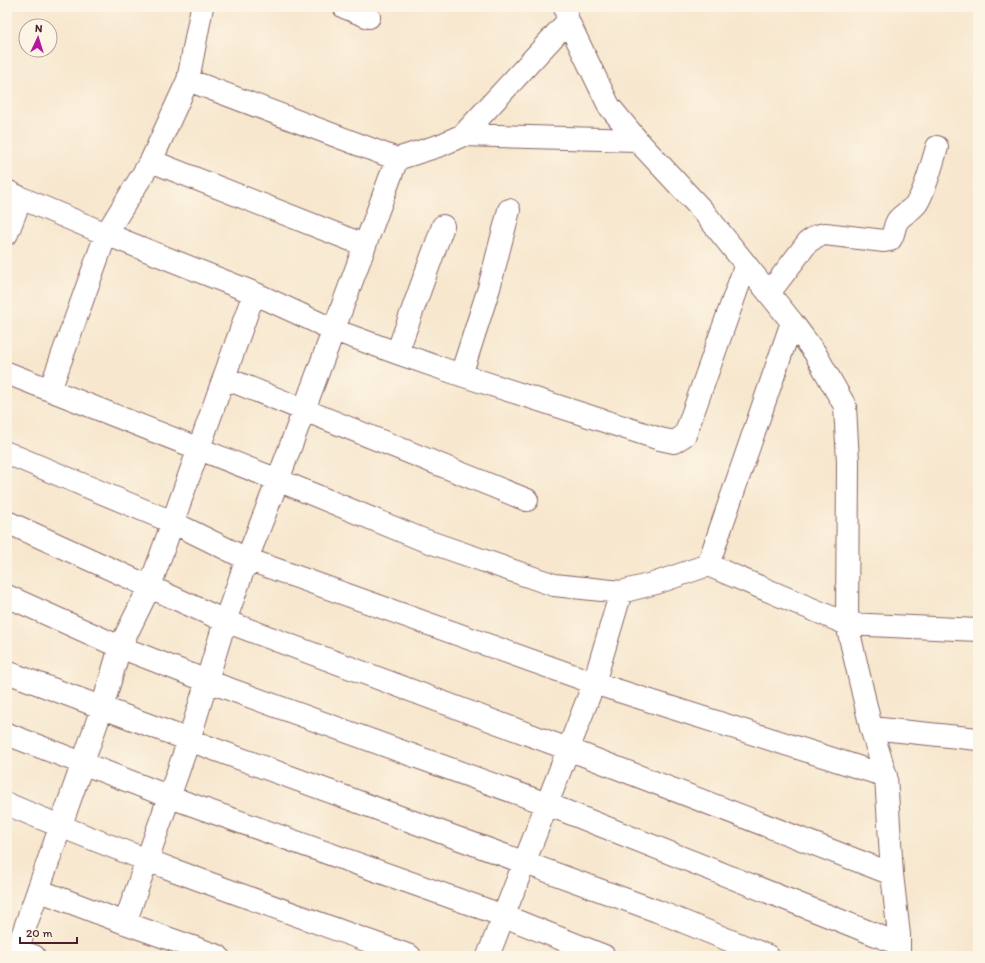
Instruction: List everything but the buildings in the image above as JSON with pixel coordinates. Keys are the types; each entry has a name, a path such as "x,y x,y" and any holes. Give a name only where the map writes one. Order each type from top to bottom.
{"street":[{"path":"50,390 106,234 151,161 188,80 202,7"},
{"path":"344,7 369,17"},
{"path":"7,596 120,647 207,681 546,804 899,950 892,874 886,776 871,728 847,624 848,462 845,406 815,353 792,322 703,212 637,140 609,106 567,14 463,136"},
{"path":"188,80 397,159 441,145 463,136 637,140"},
{"path":"769,293 808,242 817,236 825,234 884,241 890,240 894,236 899,219 908,213 918,202 928,177 937,147"},
{"path":"125,923 146,860 170,797 225,621 247,558 278,480 303,409 334,330 364,245 397,159"},
{"path":"151,161 364,245"},
{"path":"7,234 14,195 106,234 254,293 334,330 462,375 660,439 674,442 685,435 746,264"},
{"path":"462,375 489,288 509,210"},
{"path":"396,353 443,226"},
{"path":"22,954 38,890 102,708 120,647 150,586 254,293"},
{"path":"708,565 792,322"},
{"path":"7,373 198,450 278,480 421,539 554,585 621,592 656,583 708,565 847,624 978,630"},
{"path":"225,378 527,500"},
{"path":"7,453 172,522 247,558 594,684 886,776"},
{"path":"7,522 225,621 568,749 892,874"},
{"path":"488,956 526,863 546,804 594,684 621,592"},
{"path":"7,672 657,911 768,956"},
{"path":"871,728 978,739"},
{"path":"7,734 170,797 504,916 604,956"},
{"path":"7,804 146,860 410,956"},
{"path":"38,890 218,956"}]}
